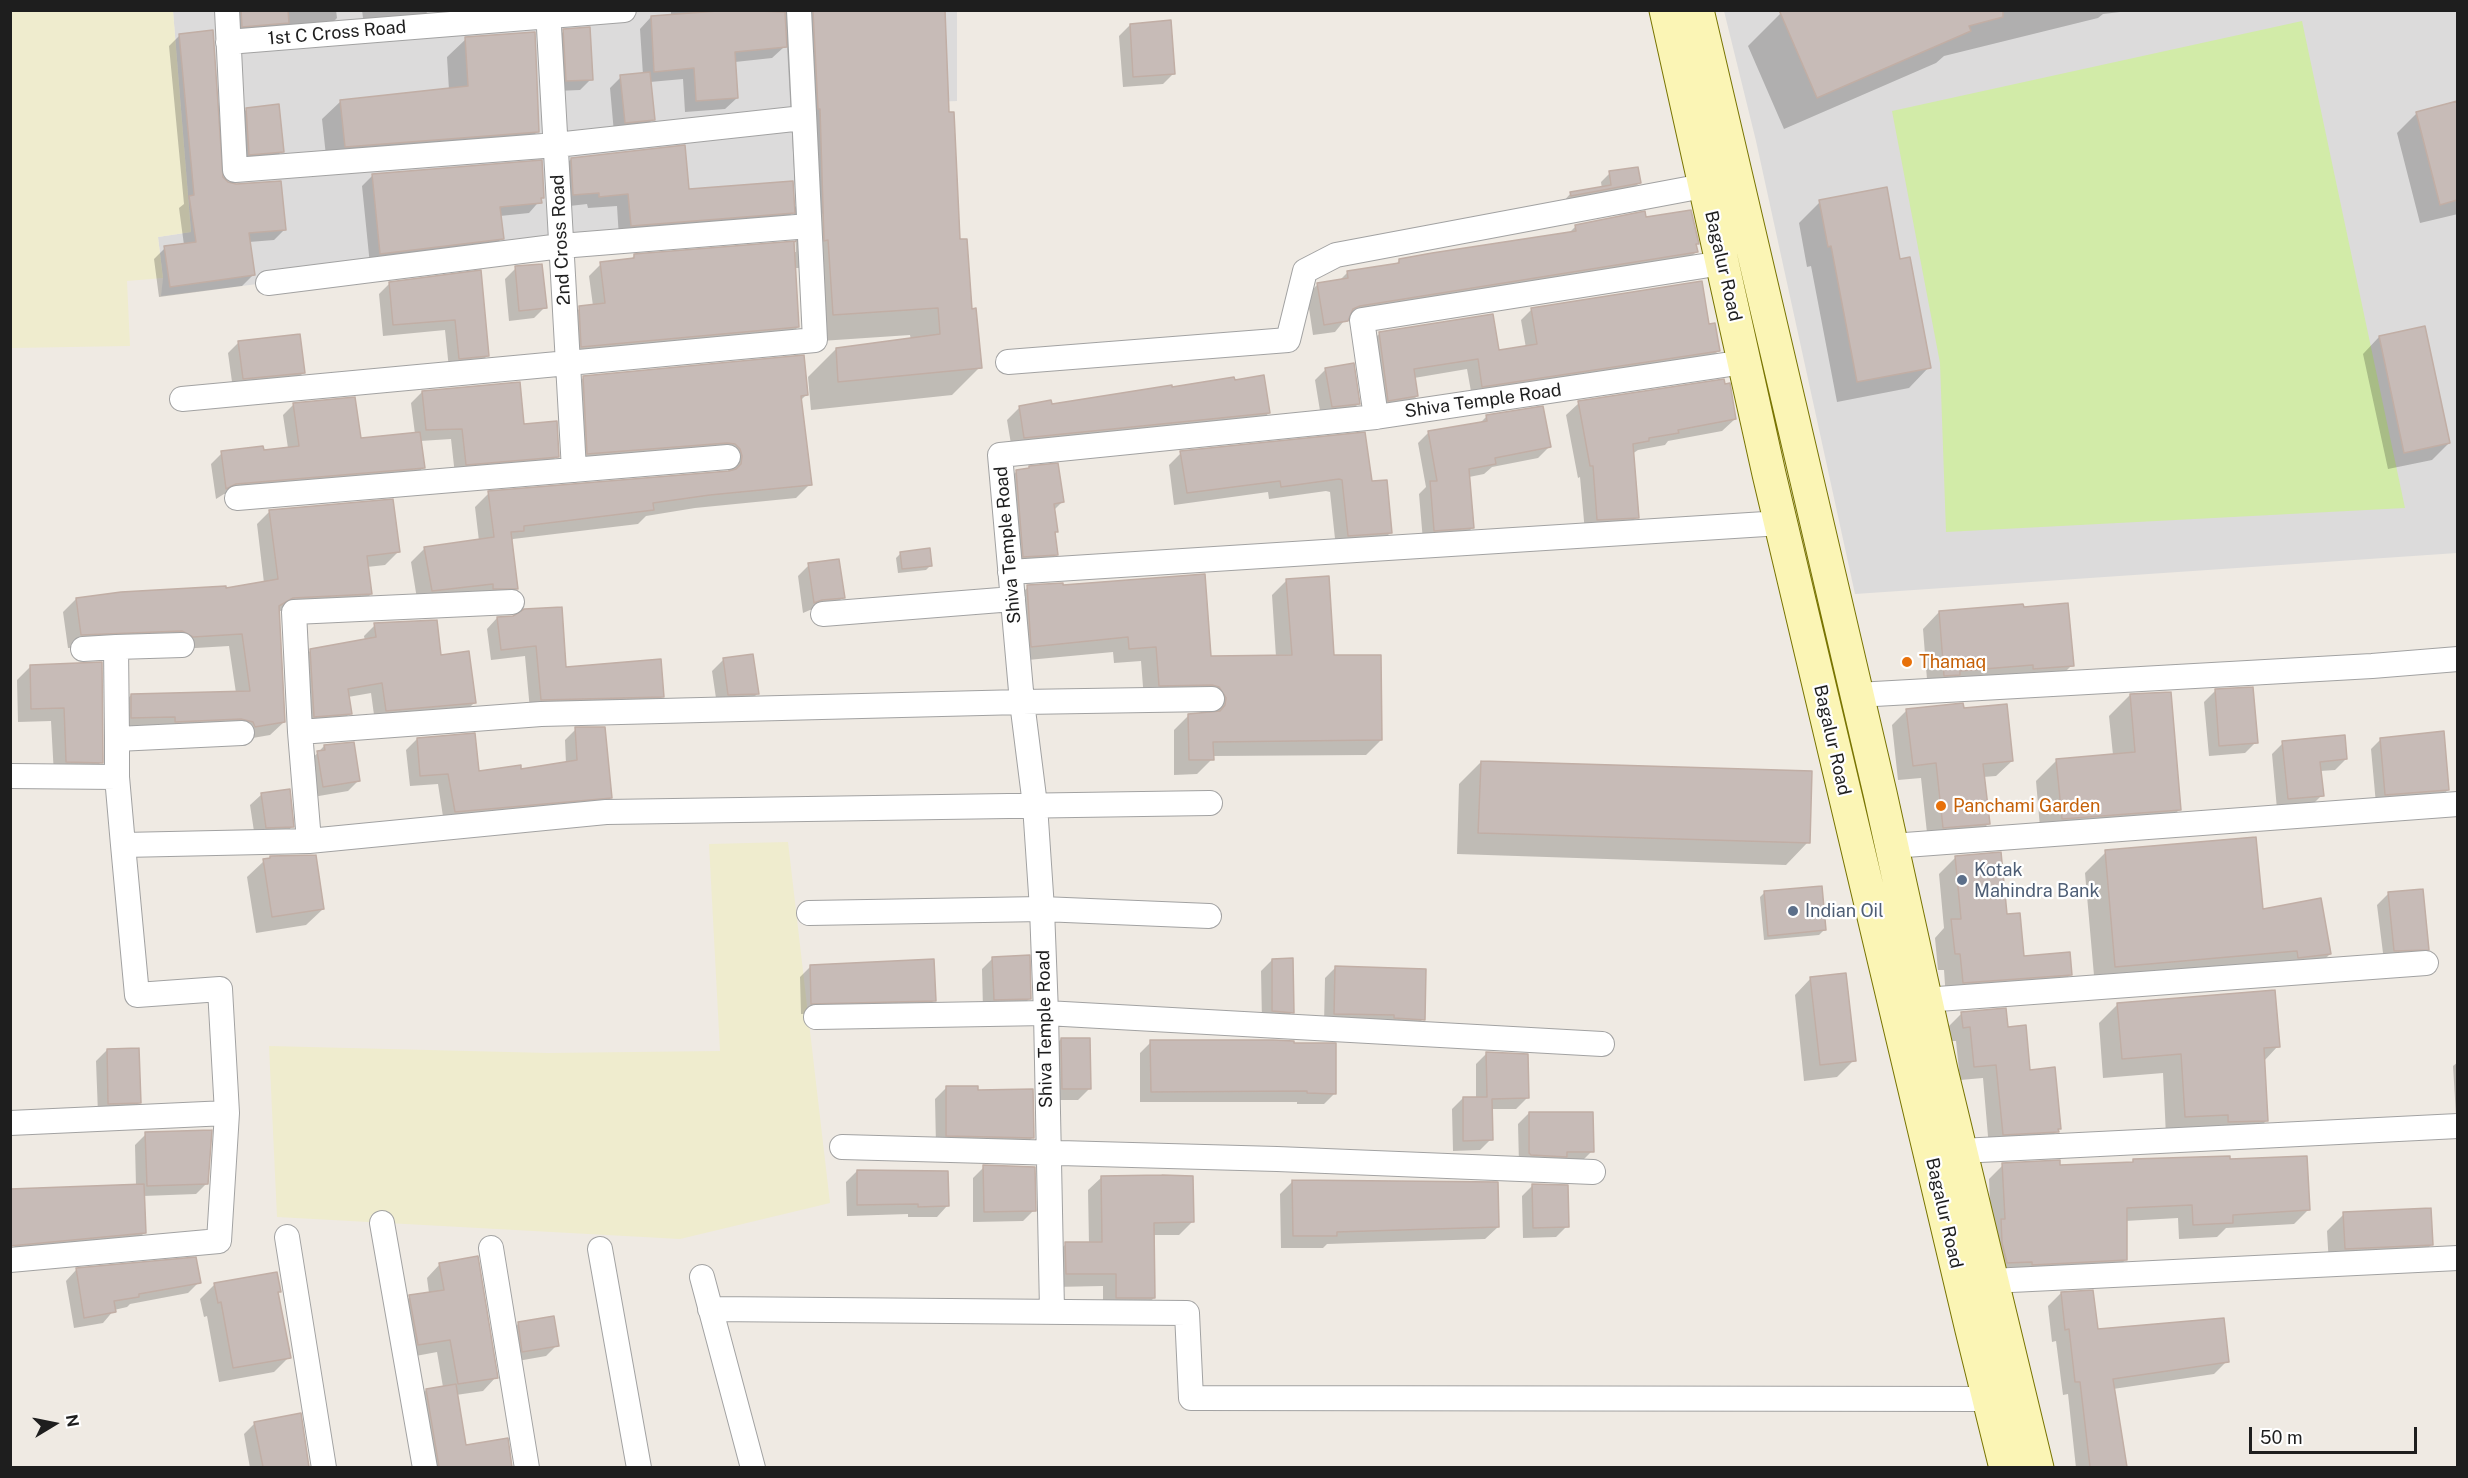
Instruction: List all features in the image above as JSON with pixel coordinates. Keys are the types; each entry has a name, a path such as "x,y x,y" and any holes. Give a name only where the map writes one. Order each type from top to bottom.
{"main road":[{"name":"Bagalur Road","path":"1666,10 1781,523 1910,1002 1960,1151 2037,1467"},
{"name":"Bagalur Road","path":"1697,10 1892,846 1910,1002 1989,1399 2006,1467"}],"street":[{"path":"227,10 235,170 556,145 803,118"},
{"name":"1st C Cross Road","path":"228,42 548,13 624,10"},
{"path":"182,399 815,340 799,10"},
{"name":"2nd Cross Road","path":"548,13 574,470"},
{"path":"1008,362 1288,340 1305,271 1336,255 1736,179"},
{"path":"268,283 561,246 809,226"},
{"path":"1376,417 1362,320 1722,263"},
{"name":"Shiva Temple Road","path":"1052,1310 1042,909 1035,805 1022,702 1000,455 1376,417 1744,362"},
{"path":"237,498 728,457"},
{"path":"1010,572 1781,523"},
{"path":"823,614 1013,599"},
{"path":"309,841 300,732 294,612 512,602"},
{"path":"83,649 182,645"},
{"path":"10,1260 219,1241 227,1113 220,989 137,994 117,777 116,647"},
{"path":"1857,695 2361,667 2457,659"},
{"path":"300,732 541,714 1212,699"},
{"path":"117,740 242,733"},
{"path":"10,776 117,777"},
{"path":"123,845 309,841 606,812 1210,803"},
{"path":"1892,846 2457,804"},
{"path":"809,913 1042,909 1209,916"},
{"path":"1910,1002 2426,963"},
{"path":"816,1017 1046,1013 1602,1044"},
{"path":"10,1123 227,1113"},
{"path":"1960,1151 2457,1126"},
{"path":"842,1147 1277,1159 1593,1172"},
{"path":"382,1222 425,1467"},
{"path":"287,1237 324,1467"},
{"path":"491,1248 527,1467"},
{"path":"600,1249 639,1467"},
{"path":"1991,1281 2457,1258"},
{"path":"702,1277 753,1467"},
{"path":"710,1308 1187,1313 1191,1398 1989,1399"}],"shaded area":[{"path":"10,11 173,11 191,232 158,237 163,278 127,281 130,346 11,348"},
{"path":"173,11 957,11 957,101 820,107 828,213 161,296 163,278 158,237 191,232"},
{"path":"1724,11 2457,11 2457,553 1855,594 1756,141"},
{"path":"788,842 830,1203 680,1239 277,1217 269,1046 548,1053 720,1051 709,844"}],"green space":[{"path":"2302,21 2405,508 1946,532 1940,363 1892,111"}],"building":[{"path":"241,10 288,10 289,23 242,27"},
{"path":"731,10 785,12 787,47 735,52 738,98 696,101 694,68 654,72 651,16"},
{"path":"945,10 949,112 954,112 960,239 967,239 972,309 976,308 982,368 838,382 836,348 940,334 938,308 833,315 828,240 824,241 820,109 818,109 813,11"},
{"path":"1779,10 2003,10 2003,17 1969,26 1971,31 1817,98"},
{"path":"1171,20 1175,74 1133,77 1130,24"},
{"path":"590,27 593,80 566,81 563,29"},
{"path":"213,30 223,177 228,182 236,184 281,181 286,230 249,233 255,275 170,287 164,246 196,242 189,196 194,195 179,34"},
{"path":"535,32 539,132 345,147 340,100 468,86 465,37"},
{"path":"650,72 655,120 625,123 620,75"},
{"path":"2457,101 2457,200 2440,205 2416,112"},
{"path":"279,104 284,152 249,155 246,108"},
{"path":"685,145 689,189 793,181 795,213 631,226 628,194 599,197 599,193 573,195 571,158"},
{"path":"542,160 544,198 541,198 542,203 500,207 504,239 380,254 372,174"},
{"path":"1638,167 1641,183 1571,196 1570,192 1611,185 1609,171"},
{"path":"1887,187 1900,259 1910,257 1931,368 1857,382 1831,246 1828,247 1819,200"},
{"path":"1691,210 1699,244 1696,244 1698,252 1360,306 1353,309 1348,321 1324,325 1317,283 1348,278 1347,271 1399,263 1399,259 1432,253 1576,231 1575,225 1645,211 1646,217"},
{"path":"796,241 794,242 799,327 581,347 579,306 605,303 600,262 634,258 634,254"},
{"path":"542,264 547,308 519,311 515,266"},
{"path":"481,270 489,356 459,359 455,320 393,325 389,282"},
{"path":"1702,281 1709,324 1715,323 1720,351 1482,387 1478,359 1414,369 1418,396 1388,401 1379,332 1493,314 1499,350 1537,344 1531,308"},
{"path":"2425,326 2450,443 2404,453 2379,336"},
{"path":"300,334 305,373 243,379 238,341"},
{"path":"804,355 808,395 801,396 812,485 653,503 654,510 524,526 524,531 511,532 518,589 493,589 493,584 432,591 424,547 494,537 488,491 729,471 741,464 740,449 735,444 727,443 587,454 583,376"},
{"path":"1354,363 1360,404 1332,407 1325,368"},
{"path":"1264,375 1270,413 1024,438 1019,406 1051,400 1052,404 1172,385 1172,387 1234,377 1235,380"},
{"path":"1724,379 1725,384 1730,383 1736,419 1678,430 1679,433 1649,438 1649,441 1633,444 1639,518 1597,520 1593,466 1590,466 1578,401"},
{"path":"520,382 524,424 557,421 559,457 466,465 462,429 426,430 422,391"},
{"path":"355,397 361,438 420,432 425,468 236,484 226,489 221,451 263,446 264,450 299,446 293,403"},
{"path":"1543,406 1551,447 1495,458 1496,464 1469,469 1474,528 1434,531 1430,481 1437,481 1428,431 1487,421 1486,415"},
{"path":"1365,432 1372,481 1387,480 1392,533 1348,536 1342,480 1339,479 1281,487 1280,481 1187,493 1180,451"},
{"path":"1058,463 1064,502 1054,504 1058,555 1023,557 1016,470 1029,468 1029,466"},
{"path":"393,499 400,552 367,556 372,594 293,598 279,606 285,722 255,727 253,722 241,719 175,722 175,717 131,718 131,694 250,691 242,634 193,637 182,631 81,635 76,598 121,592 226,586 226,588 278,579 269,510"},
{"path":"930,548 932,566 902,569 900,552"},
{"path":"839,559 845,598 814,603 808,563"},
{"path":"1205,574 1211,656 1292,655 1286,579 1329,576 1334,655 1381,655 1382,740 1213,742 1214,760 1189,760 1188,714 1220,711 1225,705 1226,698 1219,687 1212,685 1159,686 1156,647 1129,649 1128,637 1031,647 1027,585 1063,583 1063,585"},
{"path":"2068,603 2074,666 2033,669 2033,665 1960,671 1960,675 1944,676 1939,611"},
{"path":"562,607 566,667 661,659 664,697 541,700 536,646 501,650 497,617 513,616 524,609"},
{"path":"437,620 441,655 469,651 476,703 386,711 382,683 348,689 352,714 314,717 310,649 376,637 374,623"},
{"path":"753,654 759,694 728,695 723,658"},
{"path":"102,662 103,763 66,762 64,708 31,709 30,665"},
{"path":"2253,687 2258,743 2219,746 2215,689"},
{"path":"2171,692 2181,810 2062,819 2056,759 2135,752 2130,694"},
{"path":"1963,703 1964,708 2007,704 2013,761 1983,764 1990,824 1943,828 1936,763 1913,766 1906,709"},
{"path":"575,727 605,727 612,798 455,812 448,774 420,776 417,738 475,733 479,771 521,765 521,769 577,760"},
{"path":"2444,731 2449,790 2385,795 2380,738"},
{"path":"2345,735 2347,759 2320,762 2324,796 2288,799 2282,741"},
{"path":"354,742 360,781 323,787 317,751 325,750 324,745"},
{"path":"1481,761 1812,771 1810,843 1478,833"},
{"path":"290,789 294,827 266,828 261,793"},
{"path":"2256,837 2263,909 2321,898 2331,954 2298,958 2297,951 2115,967 2105,850"},
{"path":"2001,852 2007,914 2020,913 2024,956 2070,952 2072,975 1963,983 1960,954 1955,954 1951,919 1961,919 1955,856"},
{"path":"316,855 324,909 272,917 263,859 270,858 270,856"},
{"path":"1822,886 1826,930 1768,936 1764,891"},
{"path":"2423,889 2429,950 2394,951 2388,892"},
{"path":"1030,955 1031,999 994,1000 992,957"},
{"path":"1293,958 1294,1013 1272,1011 1272,959"},
{"path":"934,959 936,1001 811,1004 810,965"},
{"path":"1335,966 1426,969 1425,1020 1394,1018 1394,1015 1334,1014"},
{"path":"1846,973 1856,1061 1820,1065 1810,977"},
{"path":"2275,990 2280,1047 2264,1048 2268,1121 2228,1122 2228,1115 2185,1117 2181,1054 2122,1059 2117,1003"},
{"path":"2006,1008 2008,1027 2026,1025 2030,1070 2055,1067 2061,1129 2058,1129 2059,1132 2003,1135 1996,1065 1974,1067 1970,1027 1963,1028 1961,1012"},
{"path":"1061,1038 1090,1038 1091,1089 1062,1089"},
{"path":"1150,1040 1273,1040 1294,1041 1294,1043 1336,1043 1336,1094 1307,1093 1307,1091 1151,1092"},
{"path":"139,1048 141,1103 108,1104 107,1049"},
{"path":"1486,1052 1528,1054 1529,1098 1492,1099 1493,1140 1463,1141 1463,1097 1487,1097"},
{"path":"946,1086 978,1086 978,1090 1033,1089 1034,1138 946,1136"},
{"path":"1529,1112 1593,1112 1594,1152 1567,1152 1567,1157 1531,1155 1529,1153"},
{"path":"212,1130 208,1184 147,1186 145,1132"},
{"path":"2230,1156 2230,1159 2307,1156 2310,1210 2233,1215 2233,1223 2193,1225 2192,1205 2127,1208 2127,1260 2032,1265 2032,1262 2007,1263 2002,1243 2001,1219 2005,1219 2002,1163 2060,1160 2060,1165 2133,1162 2133,1159"},
{"path":"983,1165 1035,1167 1036,1211 984,1212"},
{"path":"857,1170 948,1171 949,1206 857,1205"},
{"path":"1101,1176 1193,1176 1194,1222 1154,1223 1155,1298 1116,1298 1116,1274 1066,1274 1065,1242 1102,1242"},
{"path":"1292,1180 1498,1182 1499,1227 1337,1232 1337,1236 1293,1236"},
{"path":"144,1184 146,1233 10,1246 10,1189"},
{"path":"1532,1184 1568,1185 1569,1227 1533,1228"},
{"path":"2431,1208 2433,1245 2345,1249 2343,1212"},
{"path":"478,1256 498,1378 458,1384 450,1340 418,1345 409,1295 444,1290 439,1263"},
{"path":"196,1257 201,1283 114,1301 116,1312 84,1318 76,1268"},
{"path":"277,1272 281,1292 278,1292 291,1358 233,1368 221,1302 218,1303 214,1283"},
{"path":"2093,1290 2098,1329 2224,1318 2229,1362 2113,1379 2127,1467 2090,1467 2080,1382 2075,1382 2069,1329 2065,1330 2061,1292"},
{"path":"554,1316 559,1346 522,1352 518,1322"},
{"path":"456,1384 466,1445 508,1438 512,1467 439,1467 426,1389"},
{"path":"301,1413 309,1467 263,1467 254,1422"}],"place":[{"name":"Thamaq","path":"1907,662"},
{"name":"Panchami Garden","path":"1941,806"},
{"name":"Kotak Mahindra Bank","path":"1962,880"},
{"name":"Indian Oil","path":"1793,911"}]}
